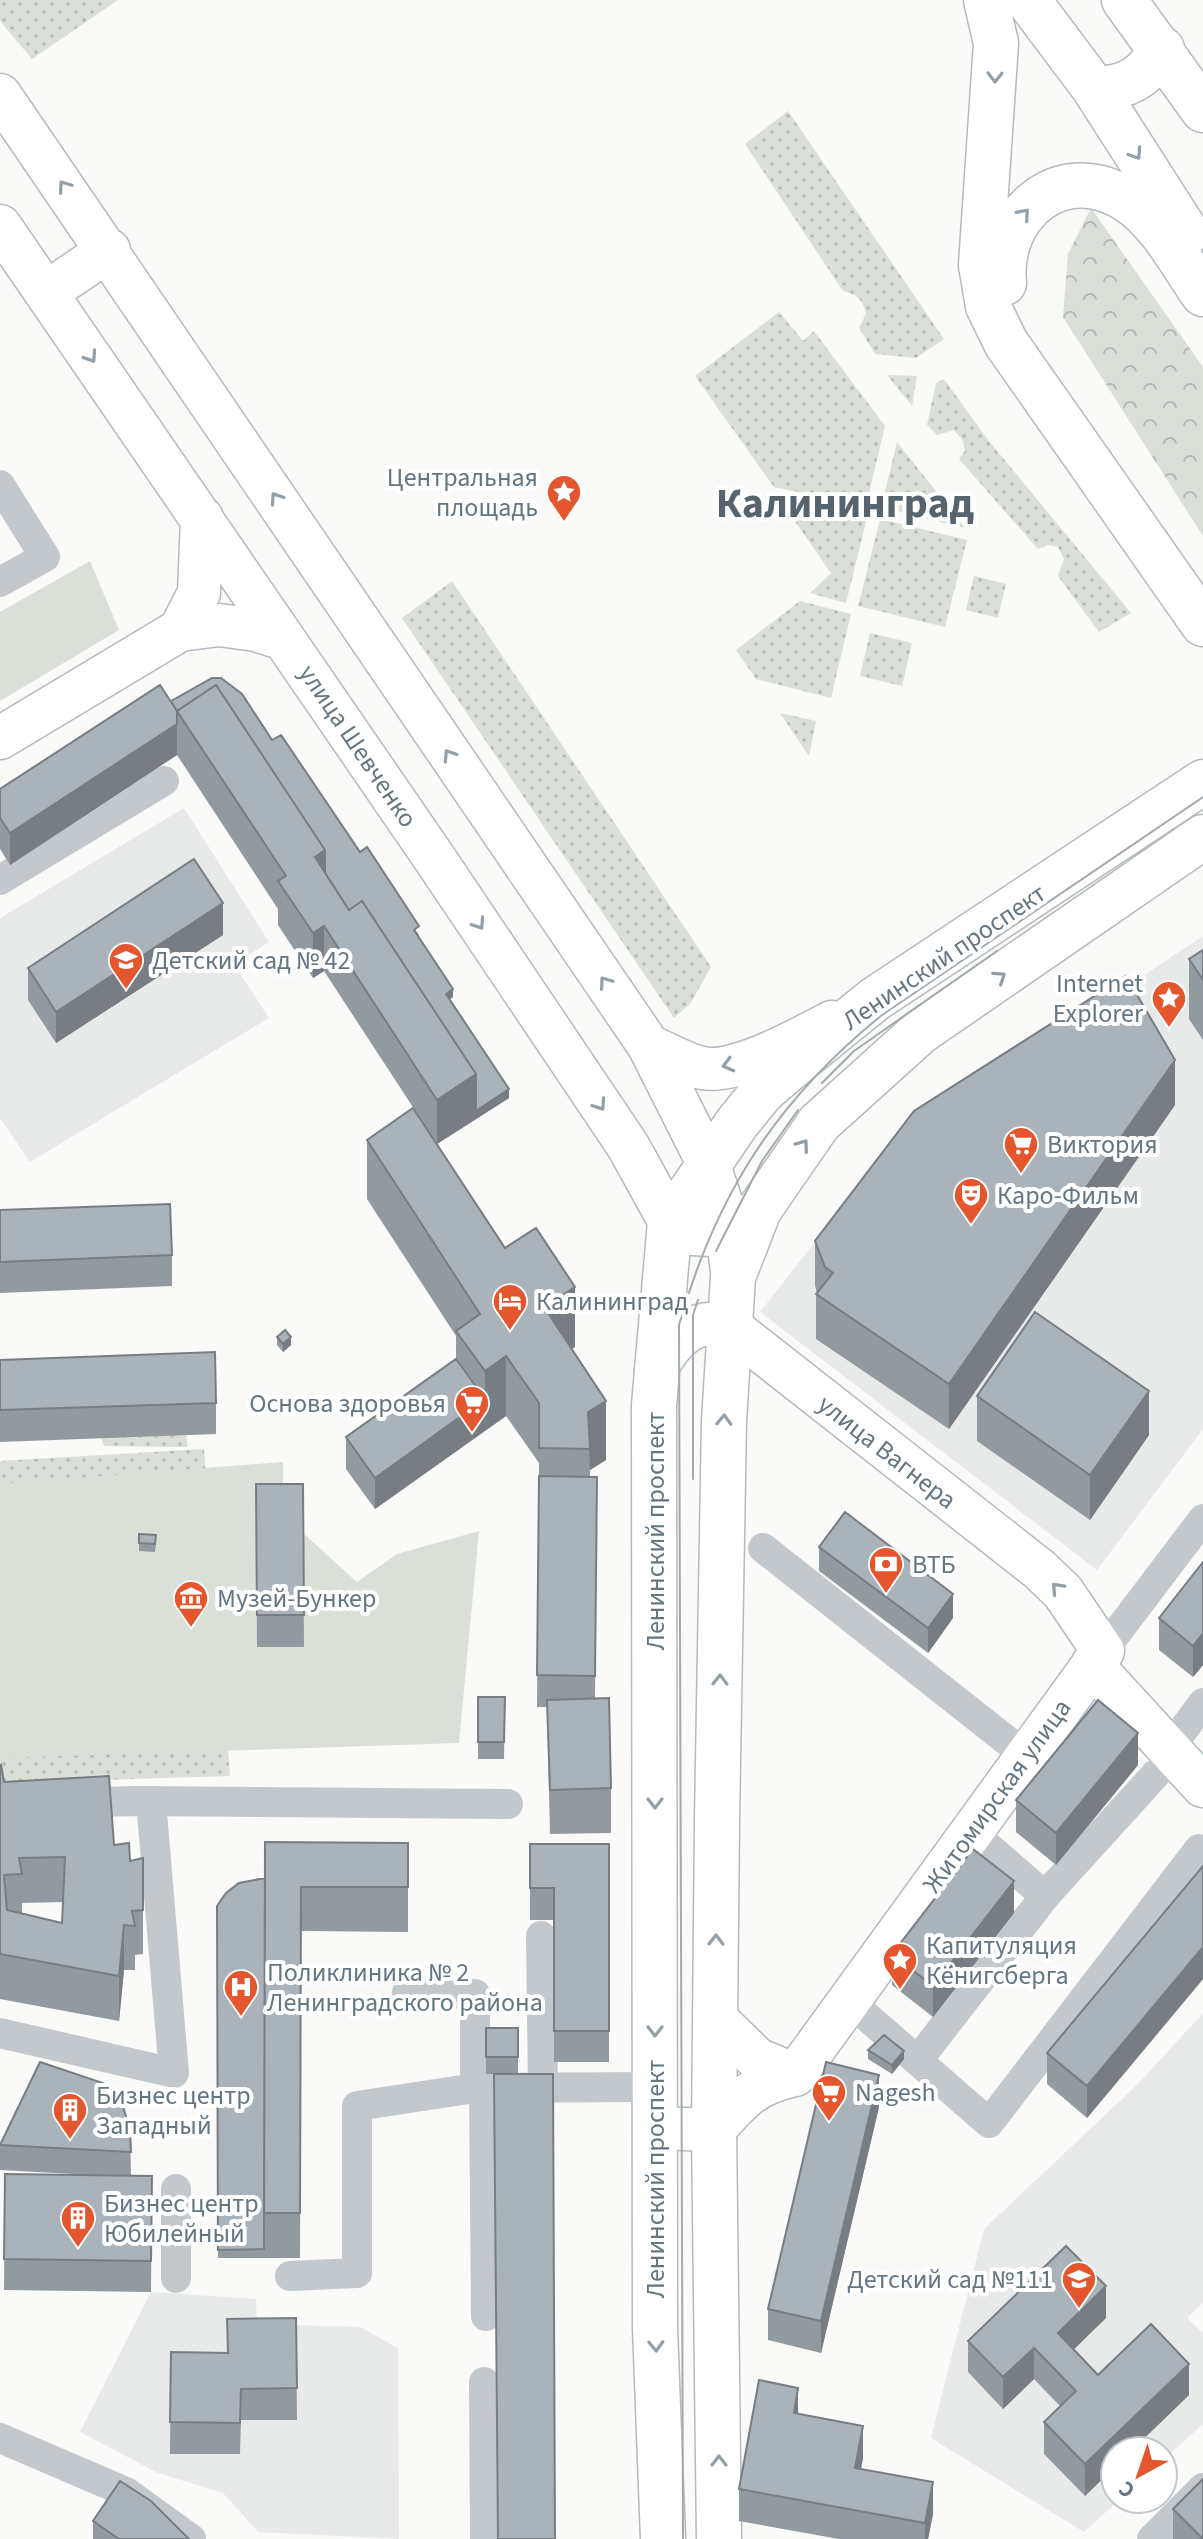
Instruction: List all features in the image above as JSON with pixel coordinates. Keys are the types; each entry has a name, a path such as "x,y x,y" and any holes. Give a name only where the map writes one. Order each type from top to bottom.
{"main road":[{"path":"986,0 996,43 981,265 988,306 1006,343 1203,624"},
{"path":"1028,0 1094,88 1203,258"},
{"path":"1124,0 1203,110"},
{"path":"1094,88 1115,89 1132,81 1153,65 1162,49"},
{"path":"0,95 109,250 492,820 649,1046 709,1165 743,1219 711,1235 693,1234 670,1222"},
{"path":"1203,294 1162,234 1131,202 1101,188 1076,185 1053,191 1035,201 1019,218 1006,242 1002,268 1005,300 1023,332 1203,588"},
{"name":"улица Шевченко","path":"0,226 435,859 628,1146 670,1222"},
{"path":"47,292 109,250"},
{"path":"180,630 199,593 202,518"},
{"path":"0,738 180,630 219,625 256,630 284,639"},
{"path":"1145,822 1203,756"},
{"name":"Ленинский проспект","path":"663,2539 655,2328 656,1369 670,1222 763,1091 875,999 1203,782"},
{"path":"435,859 492,820"},
{"name":"Ленинский проспект","path":"719,2539 714,2130 724,1421 733,1277 743,1219 819,1123 920,1032 1203,837"},
{"path":"649,1046 701,1068 717,1069 795,1041 875,999"},
{"path":"656,1369 686,1331 705,1322 729,1326"},
{"name":"улица Вагнера","path":"729,1326 1039,1569 1063,1592 1098,1658 1162,1762 1203,1786"},
{"name":"Житомирская улица","path":"795,2075 1098,1658"},
{"path":"715,2018 757,2059 795,2075"},
{"path":"655,2108 714,2130 740,2099 764,2082 795,2075"}],"street":[{"path":"0,485 45,557 0,582"},
{"path":"0,880 164,781"},
{"name":"Житомирская улица","path":"1098,1658 1203,1519"},
{"path":"763,1548 1025,1755"},
{"path":"918,2060 1045,1896 1162,1762 1203,1703"},
{"path":"0,1804 151,1801 508,1804"},
{"path":"0,2033 174,2073 151,1801"},
{"path":"970,1831 1045,1896"},
{"path":"850,2002 989,2123 1199,1849"},
{"path":"541,1936 543,2087"},
{"path":"407,1992 475,1994 486,2316"},
{"path":"290,2276 357,2273 357,2106 480,2088 543,2087 655,2108"},
{"path":"176,2189 176,2278"},
{"path":"484,2382 485,2539"},
{"path":"0,2438 126,2492 191,2539"},
{"path":"1152,2539 1203,2488"}],"shaded area":[{"name":"Детский сад № 42","path":"184,808 269,942 234,964 269,1018 30,1162 0,1118 0,918"},
{"path":"1203,936 1203,1429 1097,1570 760,1312 894,1141"},
{"name":"Детский сад №111","path":"1203,2013 1203,2303 1187,2318 1203,2333 1203,2424 1179,2446 1179,2435 1099,2435 1099,2515 1103,2515 1084,2532 931,2438 984,2229 1138,2084"},
{"path":"151,2292 256,2299 257,2324 360,2327 398,2348 399,2539 258,2532 223,2493 158,2473 80,2432"}],"green space":[{"path":"0,0 118,0 32,59 0,21"},
{"path":"788,111 944,339 916,358 875,354 859,328 866,314 861,301 843,291 745,144"},
{"path":"1091,208 1203,367 1203,536 1063,317 1068,254"},
{"path":"779,312 803,341 814,331 885,426 866,506 774,487 695,376"},
{"path":"887,375 917,376 912,406"},
{"path":"944,379 988,440 1131,613 1099,632 1058,576 1064,559 1058,547 1048,545 1038,549 959,459 965,451 963,441 954,430 937,435 927,425 936,383"},
{"path":"897,442 965,528 881,507"},
{"path":"778,497 867,518 846,603 810,593 831,573"},
{"path":"880,519 967,540 945,627 858,606"},
{"path":"90,561 119,630 0,701 0,612"},
{"path":"974,576 1006,584 998,618 966,610"},
{"path":"452,581 711,967 690,1004 674,1018 402,618"},
{"path":"800,601 851,614 831,698 756,679 736,650"},
{"path":"870,633 912,643 902,686 860,676"},
{"path":"780,713 816,721 809,756"},
{"path":"183,1416 188,1447 104,1446 96,1422"},
{"path":"204,1449 230,1776 0,1783 0,1461"},
{"path":"283,1462 283,1515 357,1582 397,1554 479,1531 459,1743 0,1758 0,1484"}],"building":[{"path":"212,678 221,678 242,694 272,740 281,735 360,852 367,847 419,926 414,930 453,989 446,994 509,1089 476,1111 476,1074 362,901 349,910 325,873 325,850 216,685 177,711 171,701"},
{"path":"160,685 177,711 177,724 10,833 0,818 0,789"},
{"path":"216,685 325,850 315,857 349,910 362,901 476,1074 437,1100 324,926 313,933 278,881 286,876 177,711"},
{"path":"194,859 223,903 56,1012 28,968"},
{"path":"1203,950 1203,980 1189,959"},
{"path":"1126,976 1175,1060 949,1384 816,1294 833,1273 825,1267 815,1241 914,1111"},
{"path":"413,1108 505,1248 536,1228 575,1287 544,1307 606,1401 588,1412 590,1449 539,1448 539,1403 506,1356 485,1371 456,1331 480,1314 367,1140"},
{"path":"170,1204 172,1255 0,1262 0,1210"},
{"path":"1035,1312 1149,1391 1090,1475 977,1396"},
{"path":"285,1330 291,1337 283,1344 277,1337"},
{"path":"215,1352 216,1403 0,1410 0,1360"},
{"path":"456,1359 485,1399 375,1478 346,1437"},
{"path":"539,1476 597,1477 595,1676 537,1675"},
{"path":"256,1484 303,1484 304,1615 257,1615"},
{"path":"845,1512 953,1594 928,1628 819,1547"},
{"path":"139,1534 156,1535 155,1544 139,1543"},
{"path":"1203,1562 1203,1633 1193,1646 1159,1618"},
{"path":"478,1697 505,1697 504,1742 478,1742"},
{"path":"609,1698 611,1788 550,1790 547,1700"},
{"path":"1098,1700 1138,1733 1056,1833 1016,1800"},
{"path":"0,1766 4,1782 109,1776 114,1845 129,1843 130,1861 143,1858 143,1910 132,1911 135,1926 124,1925 119,1976 0,1954","holes":["65,1857 62,1923 7,1910 4,1875 22,1874 19,1858"]},
{"path":"265,1842 408,1843 408,1887 301,1887 300,2213 264,2213"},
{"path":"530,1844 609,1844 609,2031 554,2031 554,1888 530,1888"},
{"path":"973,1849 1014,1881 933,1986 892,1954"},
{"path":"1203,1866 1203,1947 1087,2086 1047,2053"},
{"name":"Поликлиника № 2 Ленинградского района","path":"265,1878 264,2249 218,2250 217,1906 226,1893 239,1883"},
{"path":"486,2028 518,2028 518,2057 486,2057"},
{"path":"884,2035 904,2051 892,2065 868,2050"},
{"name":"Бизнес центр Западный","path":"40,2062 103,2083 122,2103 130,2130 131,2152 0,2145"},
{"path":"826,2062 879,2075 821,2321 768,2309"},
{"path":"494,2074 553,2074 555,2539 498,2539"},
{"name":"Бизнес центр Юбилейный","path":"5,2174 152,2176 151,2261 4,2259"},
{"path":"1066,2246 1106,2286 1058,2333 1098,2375 1151,2324 1189,2364 1115,2435 1099,2435 1099,2451 1085,2464 1044,2422 1076,2391 1034,2348 1003,2377 968,2341"},
{"path":"296,2318 297,2388 241,2389 240,2423 170,2422 171,2352 228,2353 227,2319"},
{"path":"759,2380 798,2388 794,2413 863,2426 855,2468 933,2482 925,2523 739,2489"},
{"path":"1203,2479 1203,2539 1179,2515 1179,2503"},
{"path":"120,2481 151,2501 189,2539 119,2539 93,2521"}],"tram line":[{"path":"683,2539 679,1325 694,1278 732,1192 781,1116 811,1081 882,1015 1203,797"},
{"path":"822,1083 854,1051 997,951"},
{"path":"716,1251 762,1161 798,1110"},
{"path":"693,1479 693,1315 698,1300"}],"place":[{"name":"Центральная площадь","path":"564,523"},
{"name":"Детский сад № 42","path":"126,991"},
{"name":"Internet Explorer","path":"1169,1029"},
{"name":"Виктория","path":"1021,1175"},
{"name":"Каро-Фильм","path":"971,1226"},
{"name":"Калининград","path":"510,1332"},
{"name":"Основа здоровья","path":"472,1434"},
{"name":"ВТБ","path":"886,1595"},
{"name":"Музей-Бункер","path":"191,1629"},
{"name":"Капитуляция Кёнигсберга","path":"900,1991"},
{"name":"Поликлиника № 2 Ленинградского района","path":"241,2018"},
{"name":"Nagesh","path":"829,2123"},
{"name":"Бизнес центр Западный","path":"70,2141"},
{"name":"Бизнес центр Юбилейный","path":"78,2249"},
{"name":"Детский сад №111","path":"1079,2310"}],"district":[{"name":"Калининград","path":"845,504"}]}
